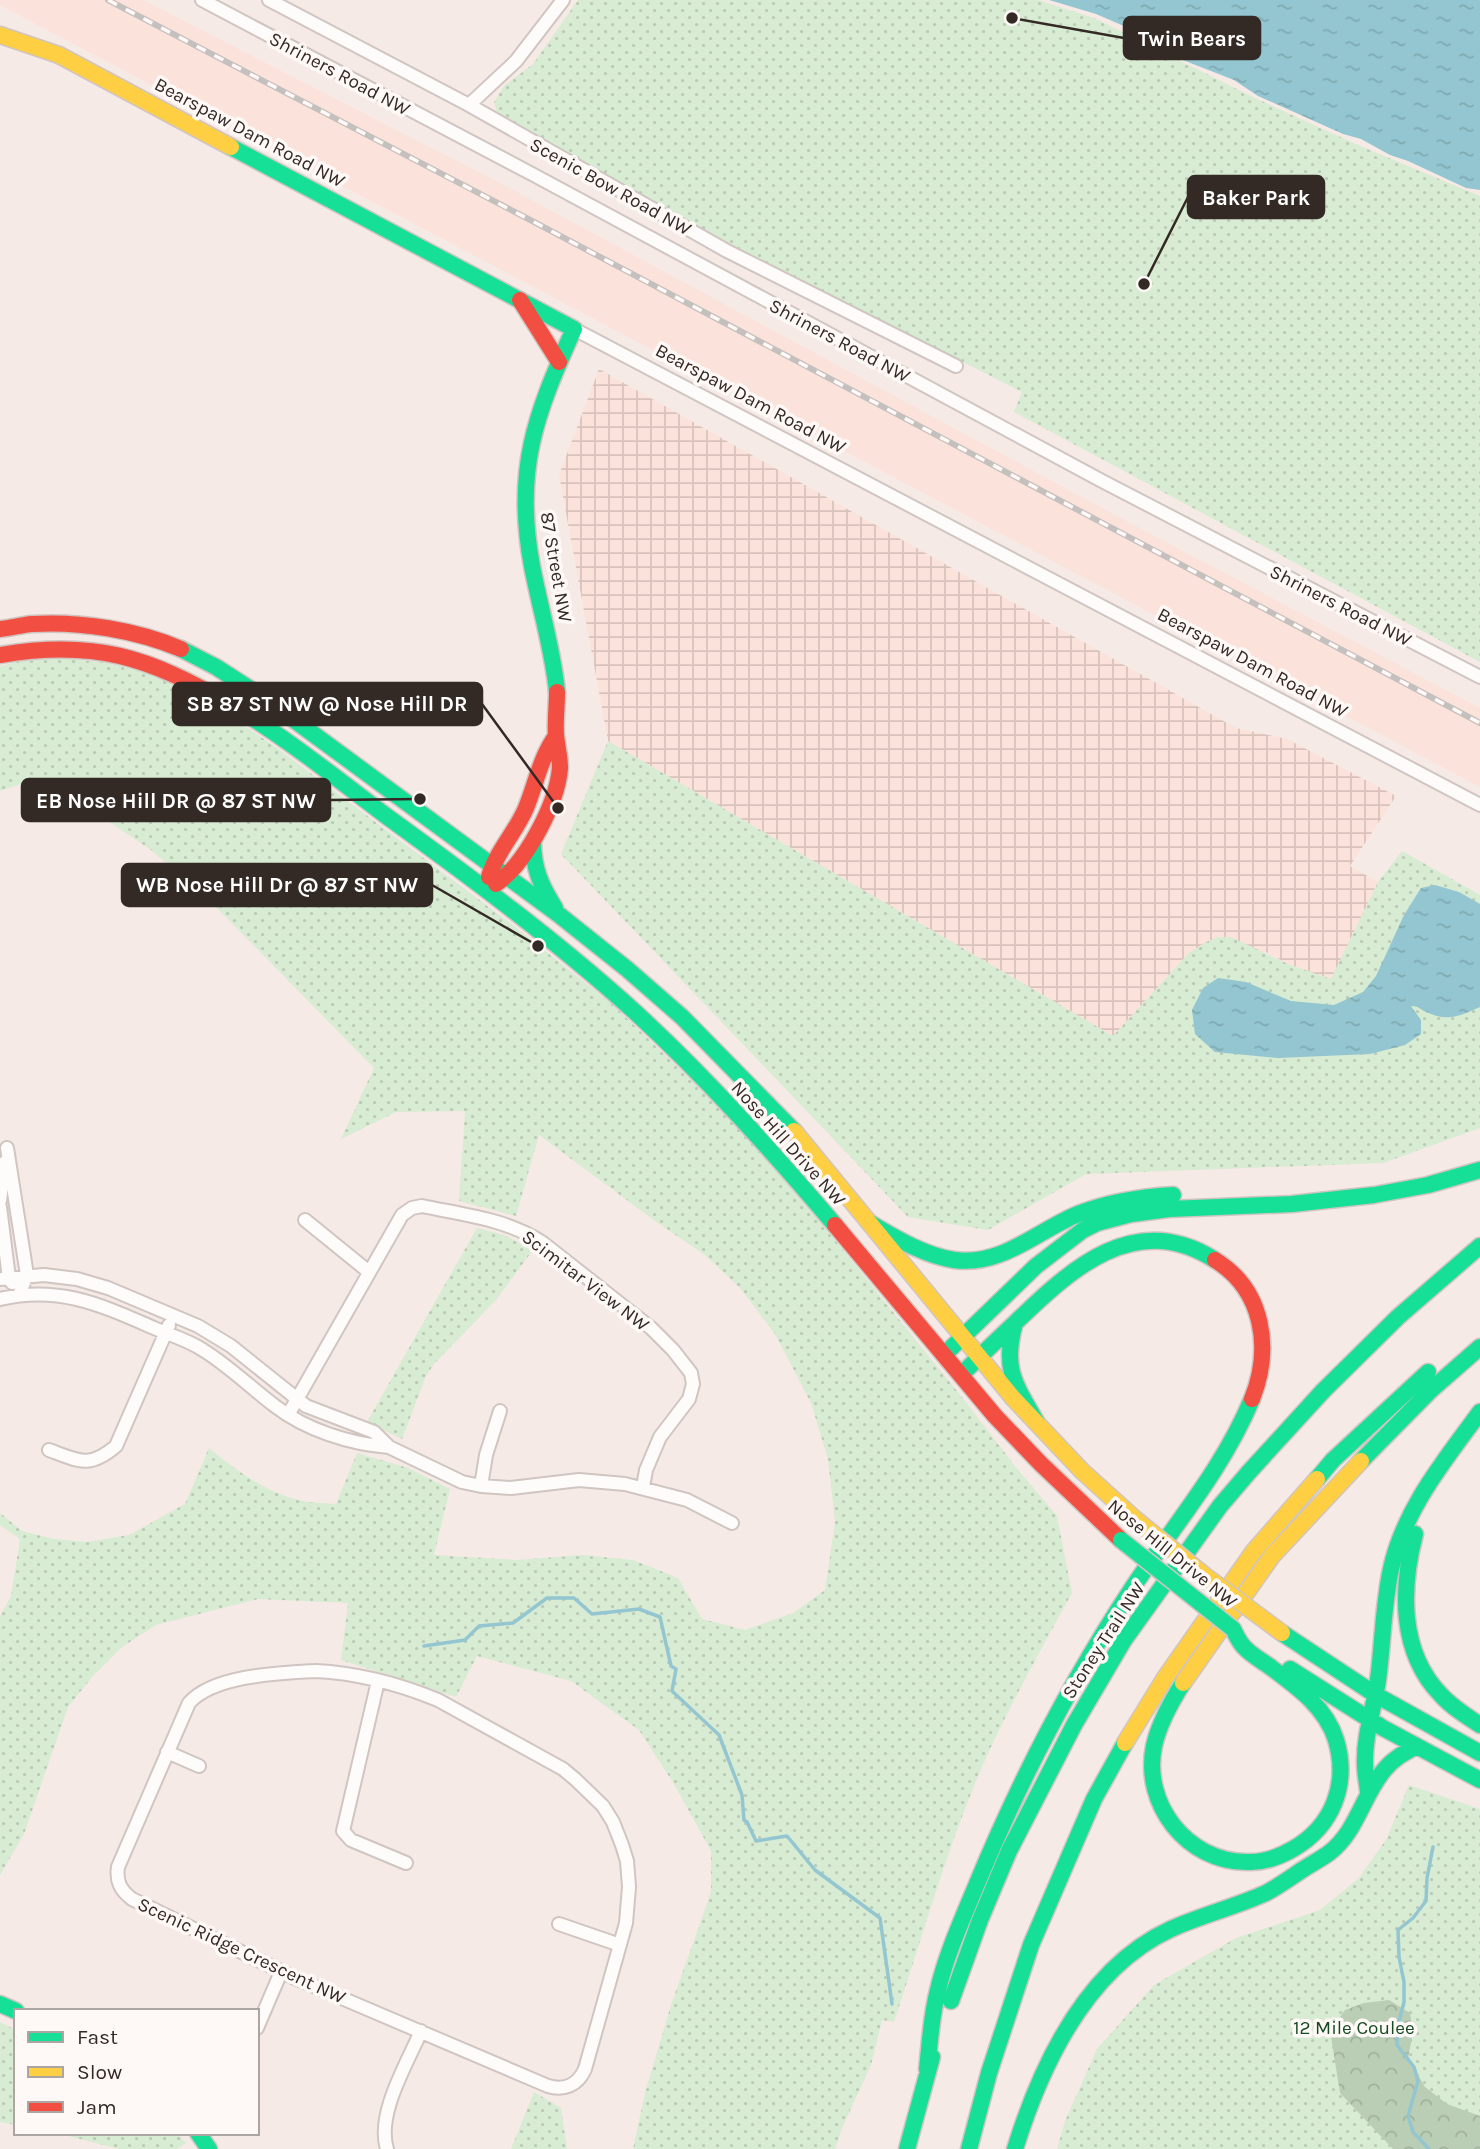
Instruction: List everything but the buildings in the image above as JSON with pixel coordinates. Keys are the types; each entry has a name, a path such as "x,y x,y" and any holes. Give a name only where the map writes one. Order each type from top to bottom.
{"main road":[{"name":"Bearspaw Dam Road NW","path":"0,35 59,55 574,329"},
{"path":"520,299 559,362"},
{"name":"87 Street NW","path":"486,890 507,877 533,842 555,789 560,764 556,736 556,688 526,529 525,489 530,447 540,410 574,329"},
{"name":"Nose Hill Drive NW","path":"0,629 33,624 87,626 143,636 187,651 248,686 558,914 682,1017 810,1149 979,1357 1082,1471 1135,1519 1204,1575 1282,1633 1376,1695 1480,1753"},
{"name":"Nose Hill Drive NW","path":"0,656 26,650 94,650 148,664 184,677 288,743 486,890 621,1000 748,1126 1027,1450 1121,1540 1233,1629 1243,1647 1264,1656"},
{"name":"87 Street NW","path":"486,890 492,866 526,809 546,750 556,736"},
{"path":"533,842 532,863 537,879 558,914"},
{"path":"944,1355 1028,1273 1092,1225 1125,1215 1171,1208 1341,1200 1392,1193 1450,1181 1480,1170"},
{"path":"870,1223 933,1254 971,1261 994,1256 1077,1214 1141,1196 1174,1195 1266,1205"},
{"path":"928,2069 935,2000 953,1945 1005,1818 1040,1744 1099,1639 1231,1443 1247,1414 1257,1389 1265,1345 1256,1306 1245,1286 1228,1267 1213,1256 1172,1242 1137,1241 1090,1259 1062,1279 961,1375"},
{"name":"Stoney Trail NW","path":"907,2149 928,2069 980,1920 1009,1850 1074,1725 1124,1640 1220,1506 1286,1431 1398,1317 1480,1246"},
{"path":"1015,1323 1009,1345 1009,1361 1021,1394 1037,1423"},
{"path":"969,2149 993,2059 1031,1945 1094,1799 1139,1719 1254,1551 1333,1460 1419,1379 1480,1331"},
{"path":"1264,1656 1306,1694 1323,1714 1336,1737 1342,1775 1335,1803 1314,1835 1276,1859 1251,1864 1227,1861 1202,1850 1181,1836 1165,1817 1157,1801 1152,1772 1155,1745 1162,1725 1184,1683 1280,1546 1425,1395 1480,1347"},
{"path":"1368,1791 1365,1761 1395,1552 1403,1531 1437,1472 1480,1412"},
{"path":"1437,1472 1411,1546 1405,1607 1407,1629 1413,1653 1438,1692 1480,1725"},
{"path":"1264,1656 1415,1748 1480,1780"},
{"path":"1015,2149 1035,2094 1058,2044 1085,2004 1114,1969 1166,1931 1281,1885 1334,1850 1351,1828 1368,1791 1394,1758 1415,1748"}],"street":[{"name":"Shriners Road NW","path":"202,0 1090,475 1480,677"},
{"name":"Scenic Bow Road NW","path":"269,0 469,105 727,251 956,366"},
{"path":"469,105 516,61 563,0"},
{"name":"Bearspaw Dam Road NW","path":"574,329 1480,805"},
{"path":"0,1201 7,1148 27,1276 19,1295"},
{"name":"Scimitar View NW","path":"288,1415 402,1215 412,1208 422,1206 509,1225 527,1233 651,1328 673,1350 687,1368 693,1389 654,1449 643,1487"},
{"path":"0,1207 4,1279 19,1295"},
{"path":"305,1220 369,1272"},
{"path":"4,1279 44,1275 93,1283 198,1326 221,1339 296,1400 317,1411 374,1432 389,1447 444,1475 481,1486 511,1488 579,1480 625,1483 687,1500 732,1523"},
{"path":"0,1299 47,1294 74,1297 109,1308 210,1354 288,1415 307,1426 370,1446 389,1447"},
{"path":"49,1450 81,1462 106,1455 116,1446 173,1315"},
{"path":"481,1486 486,1455 500,1411"},
{"name":"Scenic Ridge Crescent NW","path":"316,1671 349,1674 416,1691 438,1700 562,1769 603,1806 627,1861 626,1923 583,2074 567,2087 548,2086 281,1972 132,1899 120,1887 118,1867 167,1752 189,1703 209,1687 276,1673 316,1671"},
{"path":"378,1681 343,1830 351,1840 406,1863"},
{"path":"167,1752 199,1766"},
{"path":"559,1924 620,1945"},
{"path":"259,2023 281,1972"},
{"path":"387,2149 384,2132 387,2113 421,2031"}],"shaded area":[{"path":"0,0 143,0 500,183 1115,515 1480,708 1480,787 0,5"},
{"path":"599,369 1236,728 1287,739 1396,796 1350,866 1378,882 1331,980 1288,964 1266,952 1189,953 1113,1036 608,741 559,475"}],"green space":[{"path":"578,0 1038,0 1094,18 1257,99 1480,196 1480,662 1014,412 1022,392 632,194 498,117 494,102 504,86 533,64"},
{"path":"64,658 108,663 153,674 199,695 277,748 514,926 612,1004 726,1113 792,1187 1057,1516 1072,1593 1013,1702 981,1769 945,1863 894,2022 882,2020 871,2065 835,2149 633,2149 645,2093 671,2005 711,1892 711,1851 674,1784 639,1730 571,1681 477,1656 456,1697 341,1660 348,1603 258,1599 156,1625 122,1647 93,1676 68,1707 24,1834 0,1875 0,1616 11,1596 20,1539 0,1525 0,1513 22,1531 54,1539 87,1542 129,1535 185,1504 209,1448 242,1473 277,1493 303,1501 336,1504 357,1453 408,1468 450,1489 434,1555 517,1560 582,1555 633,1560 678,1578 702,1619 745,1630 793,1613 825,1590 835,1522 828,1459 811,1403 775,1334 740,1288 705,1255 539,1135 516,1216 459,1201 465,1111 396,1112 341,1139 374,1068 210,901 151,850 111,823 27,782 0,791 0,666 21,661"},
{"path":"608,741 1113,1036 1189,953 1218,937 1231,937 1288,964 1331,979 1378,882 1402,851 1480,895 1480,1128 1383,1163 1086,1174 988,1230 908,1217 561,854"},
{"path":"477,1228 504,1235 533,1250 496,1300 434,1364 426,1376 402,1439 367,1422"},
{"name":"12 Mile Coulee","path":"1409,1785 1480,1809 1480,2149 1057,2149 1065,2121 1097,2049 1154,1985 1236,1938 1320,1910 1358,1879 1386,1840"},
{"path":"1389,2000 1410,2013 1413,2032 1408,2058 1425,2087 1447,2104 1480,2116 1480,2149 1393,2149 1340,2093 1330,2030 1345,2010 1364,2003"},
{"path":"0,2022 14,2029 14,2125 0,2122"},
{"path":"534,2092 561,2108 567,2149 511,2149"},
{"path":"65,2135 179,2135 186,2143 177,2149 119,2149"}],"water":[{"path":"1049,0 1480,0 1480,190 1466,188 1390,155 1361,139 1343,134 1258,96 1234,80 1175,57 1154,39 1096,14"},
{"path":"1435,885 1459,892 1480,904 1480,1007 1460,1015 1440,1017 1411,1006 1421,1020 1421,1034 1405,1045 1370,1054 1278,1058 1215,1052 1195,1034 1192,1010 1203,988 1218,978 1246,982 1291,1001 1334,1005 1363,992 1376,976 1404,915 1421,888"}],"waterway":[{"path":"424,1646 465,1640 479,1626 513,1623 547,1598 574,1598 592,1614 639,1609 660,1617 671,1666 676,1669 672,1691 719,1735 742,1795 744,1820 756,1841 787,1836 815,1870 880,1918 892,2004"},
{"path":"1429,2149 1413,2132 1408,2116 1418,2081 1414,2067 1397,2045 1398,2025 1404,2002 1398,1930 1413,1918 1426,1901 1433,1847"}],"railway":[{"path":"108,0 536,223 1480,723"}],"traffic: fast":[{"path":"231,147 574,329 539,417 527,472 525,501 532,566 557,692"},
{"path":"181,649 216,667 267,700 558,914 682,1017 794,1131"},
{"path":"229,704 291,744 452,864 606,986 713,1089 835,1225"},
{"path":"533,842 534,860 539,876 555,908"},
{"path":"944,1355 1036,1266 1083,1230 1097,1223 1131,1214 1169,1209 1292,1204 1374,1195 1428,1185 1480,1170"},
{"path":"870,1223 931,1254 971,1261 1003,1253 1063,1221 1101,1206 1173,1195"},
{"path":"961,1375 1059,1283 1106,1252 1131,1243 1158,1241 1186,1246 1215,1260"},
{"path":"951,2001 980,1920 1009,1851 1074,1725 1124,1640 1220,1506 1249,1472 1323,1391 1398,1317 1480,1246"},
{"path":"1015,1323 1010,1365 1022,1397 1037,1423"},
{"path":"1361,1461 1431,1390 1480,1347"},
{"path":"1317,1479 1333,1460 1428,1372"},
{"path":"927,2069 934,2010 945,1964 1028,1770 1088,1659 1133,1587 1212,1473 1252,1399"},
{"path":"1368,1791 1366,1743 1378,1680 1388,1583 1397,1547 1427,1486 1480,1412"},
{"path":"1415,1534 1406,1597 1407,1619 1417,1659 1427,1678 1441,1695 1480,1725"},
{"path":"1121,1540 1233,1629"},
{"path":"1183,1683 1159,1729 1152,1768 1155,1789 1162,1808 1174,1826 1188,1841 1205,1852 1225,1859 1247,1862 1277,1857 1307,1840 1328,1816 1339,1788 1340,1756 1336,1740 1318,1707 1289,1681 1247,1650 1233,1629"},
{"path":"1282,1633 1376,1695 1480,1753"},
{"path":"1290,1669 1383,1728 1480,1780"},
{"path":"969,2149 989,2073 1031,1945 1094,1799 1125,1743"},
{"path":"1015,2149 1038,2085 1053,2053 1091,1994 1114,1968 1141,1946 1171,1929 1266,1893 1329,1853 1346,1835 1385,1769 1395,1759 1415,1747"},
{"path":"0,2004 14,2010"},
{"path":"907,2149 932,2057"},
{"path":"199,2135 209,2149"}],"traffic: slow":[{"path":"0,35 59,55 231,147"},
{"path":"794,1131 1013,1398 1082,1471 1135,1519"},
{"path":"1183,1683 1272,1556 1361,1461"},
{"path":"1125,1743 1165,1678 1254,1551 1317,1479"},
{"path":"1135,1519 1282,1633"}],"traffic: jam":[{"path":"520,300 559,362"},
{"path":"0,629 51,623 89,626 127,632 181,649"},
{"path":"0,655 64,649 120,656 173,674 229,704"},
{"path":"496,884 529,848 553,798 560,768 556,730 557,692"},
{"path":"489,877 496,859 522,817 542,762 556,736"},
{"path":"835,1225 995,1416 1121,1540"},
{"path":"1215,1260 1244,1287 1254,1304 1259,1322 1262,1360 1252,1399"}],"place":[{"name":"Twin Bears","path":"1012,18"},
{"name":"Baker Park","path":"1144,284"},
{"name":"EB Nose Hill DR @ 87 ST NW","path":"420,799"},
{"name":"SB 87 ST NW @ Nose Hill DR","path":"558,808"},
{"name":"WB Nose Hill Dr @ 87 ST NW","path":"538,946"}]}
